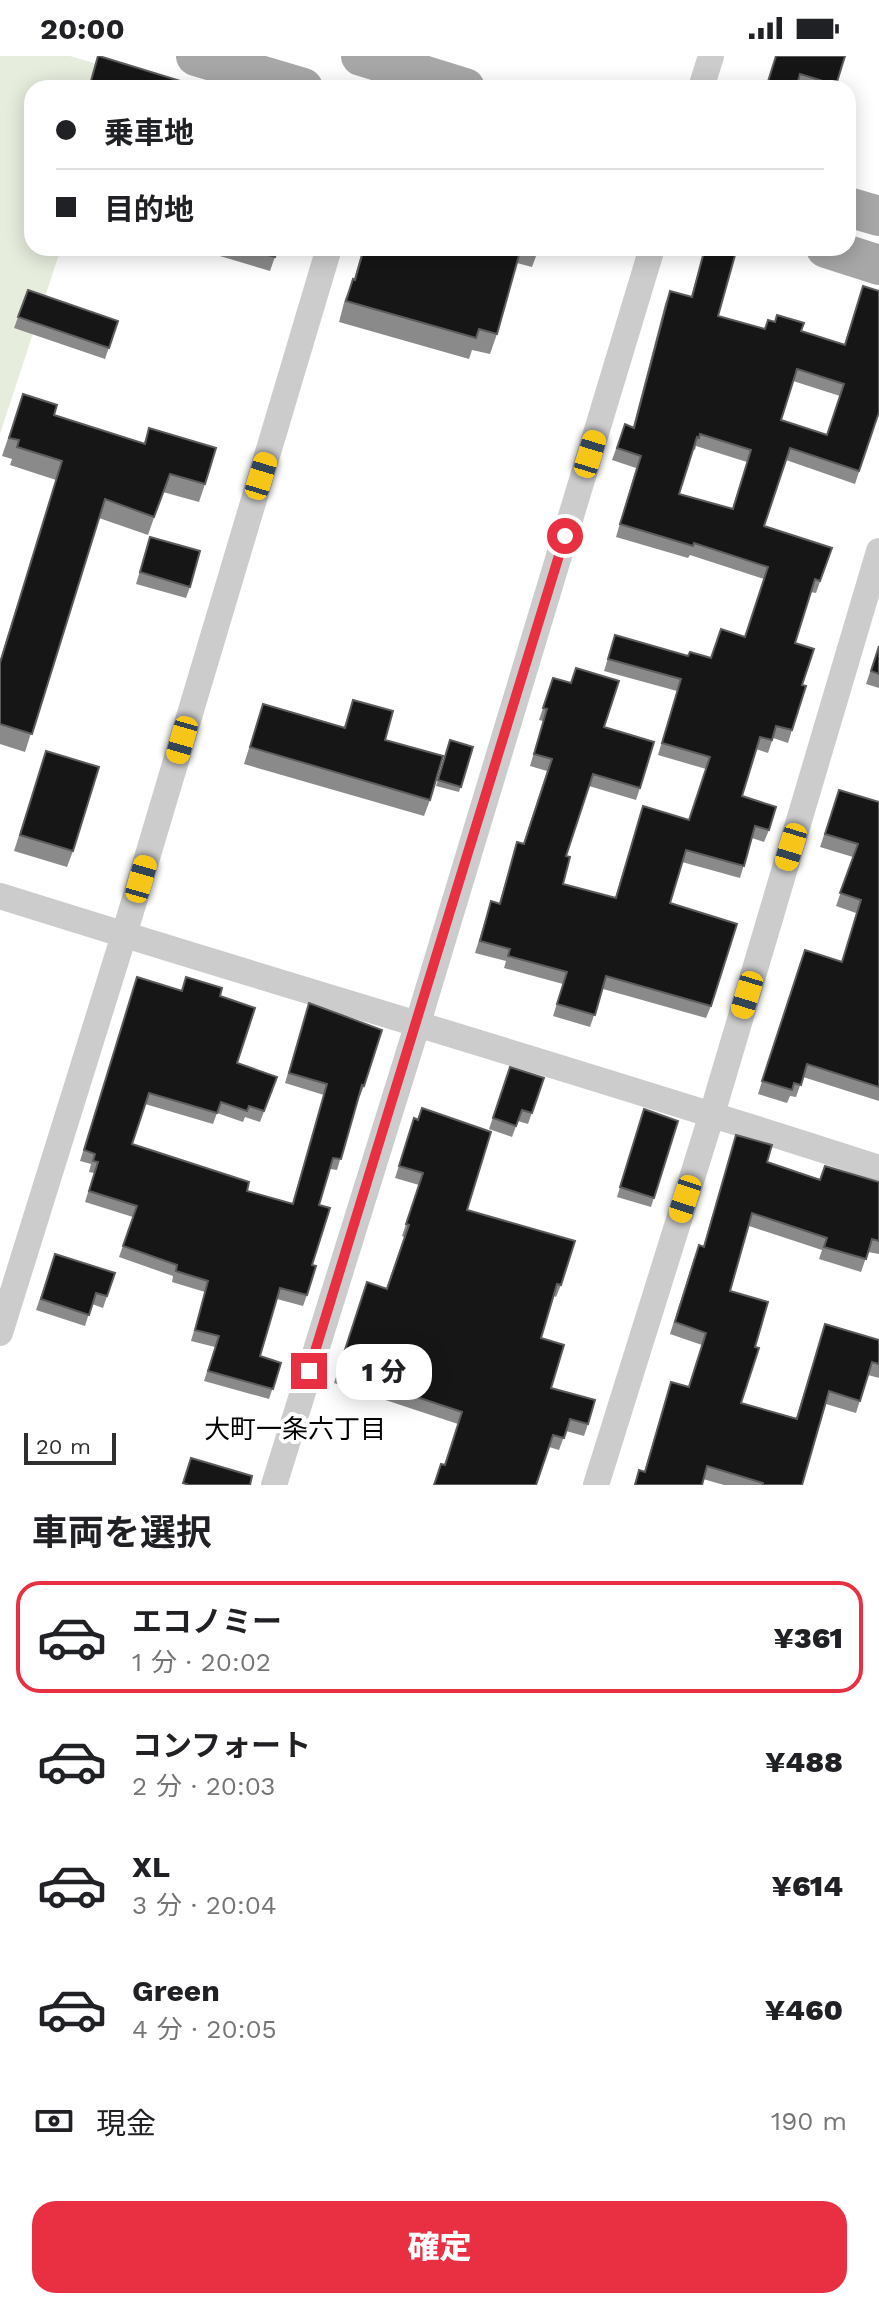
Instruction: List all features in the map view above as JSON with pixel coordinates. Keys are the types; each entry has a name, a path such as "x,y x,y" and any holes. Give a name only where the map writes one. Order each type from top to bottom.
{"main road":[{"path":"196,56 276,80"},
{"path":"375,69 427,80"},
{"path":"856,209 879,216"},
{"path":"851,256 879,265"}],"street":[{"path":"704,80 711,56"},
{"path":"0,1333 124,935 327,256"},
{"path":"274,1485 417,1026 650,256"},
{"path":"596,1485 712,1114 879,551"},
{"path":"0,896 879,1168"}],"green space":[{"path":"0,56 70,56 120,71 117,80 24,80 24,256 58,256 0,434"}],"building":[{"path":"99,56 177,80 91,80"},
{"path":"776,56 845,56 838,80 820,80 800,74 798,80 768,80"},
{"path":"362,256 519,256 497,334 479,329 476,338 346,301"},
{"path":"703,256 735,256 718,316 765,329 768,320 775,322 777,315 804,323 801,331 845,345 863,286 879,291 879,412 859,471 790,448 764,526 832,548 820,581 815,579 795,643 814,649 792,730 776,726 772,740 760,737 742,796 776,807 769,830 755,826 744,866 686,850 670,903 737,924 711,1006 606,976 595,1015 557,1004 567,972 508,956 510,949 480,941 491,901 500,904 517,842 524,844 552,759 534,754 547,709 543,708 553,678 571,683 576,668 619,681 604,727 654,742 640,788 593,774 566,856 570,857 563,884 616,898 643,806 689,820 710,757 662,743 681,679 608,659 615,635 688,656 690,652 711,658 721,629 745,637 768,567 694,543 693,546 620,524 641,456 617,448 625,424 634,428 670,291 692,297","holes":["797,369 844,384 827,435 781,420","700,434 751,450 733,509 679,494"]},
{"path":"28,290 118,321 109,348 18,317"},
{"path":"23,394 57,405 54,415 145,444 149,428 216,448 205,484 170,474 154,517 105,499 32,734 0,724 0,663 62,461 17,447 19,440 9,438"},
{"path":"150,537 200,551 190,587 140,572"},
{"path":"879,646 879,674 871,671"},
{"path":"353,700 393,711 385,740 443,756 430,800 250,747 263,704 345,728"},
{"path":"450,740 473,747 461,787 438,780"},
{"path":"46,751 99,767 73,851 20,835"},
{"path":"839,790 879,802 879,1087 807,1064 801,1085 794,1083 792,1090 762,1081 805,950 842,962 861,900 840,893 858,844 825,834"},
{"path":"137,977 182,991 186,977 222,988 220,996 255,1008 237,1063 277,1077 264,1111 249,1106 247,1111 221,1102 217,1113 149,1093 132,1144 249,1182 247,1191 293,1204 327,1084 289,1073 309,1003 382,1030 362,1085 341,1159 333,1158 319,1205 330,1208 312,1265 316,1266 307,1295 280,1288 260,1356 281,1363 273,1389 208,1371 219,1336 195,1330 208,1281 176,1271 177,1265 123,1246 137,1206 89,1191 98,1162 93,1161 95,1154 84,1150"},
{"path":"510,1067 544,1078 532,1113 522,1110 516,1126 493,1118"},
{"path":"422,1108 491,1132 467,1210 575,1241 561,1285 557,1284 541,1338 564,1345 551,1388 595,1400 588,1424 570,1419 564,1438 553,1435 536,1485 434,1485 441,1464 445,1465 462,1412 338,1371 367,1282 387,1289 409,1225 406,1224 423,1173 399,1166 414,1118 418,1120"},
{"path":"644,1109 678,1121 654,1198 620,1187"},
{"path":"736,1135 772,1145 767,1162 820,1180 825,1166 879,1182 879,1241 872,1239 866,1259 824,1247 827,1238 752,1213 730,1291 768,1302 755,1347 759,1348 741,1403 797,1419 825,1324 879,1340 879,1364 872,1362 860,1401 829,1391 802,1485 763,1485 707,1466 702,1485 635,1485 639,1470 645,1472 671,1382 689,1387 706,1333 675,1322 699,1245 704,1247"},
{"path":"55,1254 115,1273 107,1296 96,1293 89,1315 41,1299"},
{"path":"191,1458 252,1476 250,1485 183,1483"}],"district":[{"name":"大町一条六丁目","path":"295,1429"}],"route":[{"path":"309,1371 565,536"}]}
